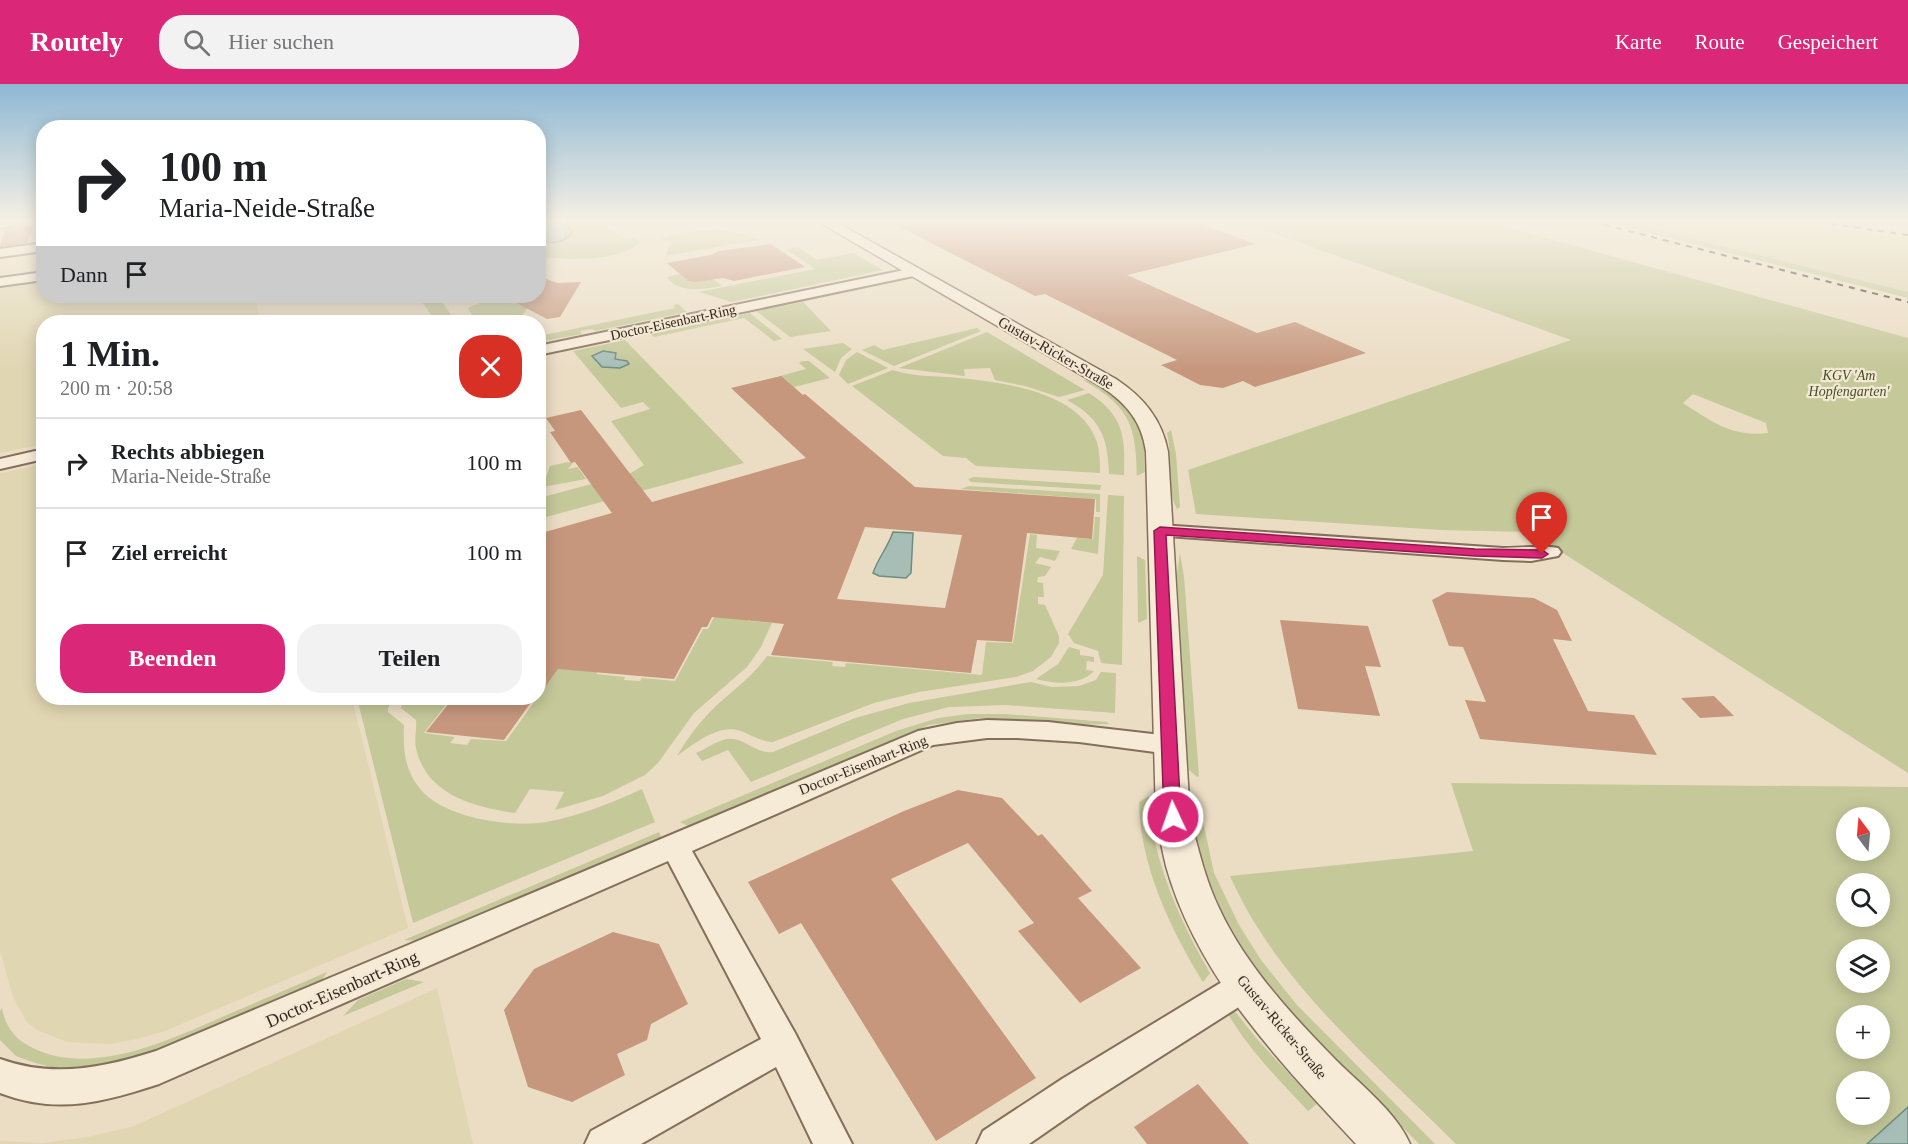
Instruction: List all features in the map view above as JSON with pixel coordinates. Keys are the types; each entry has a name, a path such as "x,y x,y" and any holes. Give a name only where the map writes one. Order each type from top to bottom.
{"street":[{"name":"Doctor-Eisenbart-Ring","path":"546,349 914,272"},
{"name":"Gustav-Ricker-Straße","path":"914,272 1109,383 1137,405 1150,422 1156,437 1173,817 1184,872 1206,925 1244,986 1306,1059 1387,1144"},
{"path":"0,282 36,277"},
{"path":"0,464 36,456"},
{"path":"1160,531 1494,554 1531,555 1551,552"},
{"name":"Doctor-Eisenbart-Ring","path":"0,1076 28,1085 61,1088 95,1085 159,1067 673,844 927,737 951,732 988,729 1170,745"},
{"path":"673,844 783,1045 833,1144"},
{"path":"996,1144 1075,1091 1244,986"},
{"path":"604,1144 783,1045"}],"shaded area":[{"path":"1825,271 1908,271 1908,292"},
{"path":"36,281 36,303 256,303 260,315 36,315 36,445 0,453 0,287"},
{"path":"36,465 36,705 354,705 408,928 165,1031 137,1039 110,1044 67,1042 37,1030 26,1021 13,997 0,951 0,473"},
{"path":"437,988 473,1144 0,1144 0,1141 43,1143 88,1137 134,1126"}],"green space":[{"path":"803,271 876,271 732,302 699,292"},
{"name":"KGV 'Am Hopfengarten'","path":"1381,271 1667,271 1908,338 1908,773 1530,532 1441,530 1196,514 1188,470 1571,340","holes":["1693,394 1766,423 1768,433 1743,433 1723,427 1683,403"]},
{"path":"1803,271 1825,271 1908,292 1908,298"},
{"path":"679,274 688,281 713,279 722,286 700,289 685,288 678,286 667,277"},
{"path":"803,302 831,331 790,337 756,311"},
{"path":"423,303 443,303 451,315 431,315"},
{"path":"480,303 531,303 522,315 472,315 468,308"},
{"path":"678,304 687,312 595,331 593,329 580,331 582,334 546,341 546,335 675,308 674,305"},
{"path":"750,313 782,339 774,341 744,318 654,337 651,334"},
{"path":"977,328 981,331 894,366 862,350 874,345 883,350"},
{"path":"987,332 1085,390 1059,397 1025,386 995,380 990,368 964,369 965,376 899,368"},
{"path":"625,340 744,463 546,517 546,496 629,474 644,465 611,421 650,409 643,402 621,408 573,351"},
{"path":"843,343 852,349 841,358 835,372 803,349"},
{"path":"857,352 888,368 848,384 839,375 846,360"},
{"path":"809,361 830,378 794,387 780,376 806,369 799,363"},
{"path":"893,370 913,375 986,381 1049,397 1067,406 1082,418 1093,433 1100,458 1100,473 976,466 966,458 943,456 852,386"},
{"path":"1083,380 1093,382 1113,393 1136,420 1143,440 1145,472 1137,476 1135,443 1127,419 1111,399"},
{"path":"1089,393 1109,410 1120,428 1124,449 1124,475 1109,474 1107,449 1100,430 1087,414 1067,400"},
{"path":"1171,430 1176,454 1180,507 1177,509 1170,482 1167,433"},
{"path":"573,463 568,469 578,467 586,479 546,486 550,466"},
{"path":"974,477 1101,485 1100,490 971,482 968,479"},
{"path":"969,486 1100,494 1100,512 1096,512 1096,499 960,489"},
{"path":"1108,495 1124,496 1122,665 1101,663 1098,651 1074,643 1068,634 1103,575"},
{"path":"1095,517 1100,517 1098,554 1071,549 1077,538 1093,539"},
{"path":"1030,534 1037,535 1036,548 1060,551 1055,561 1040,557 1035,563 1051,567 1045,576 1038,577 1037,582 1043,583 1044,597 1038,597 1038,604 1045,605 1059,636 1059,643 1051,657 1033,671 1016,677 919,692 874,703 773,742 761,740 733,729 724,730 707,736 677,756 690,735 706,717 750,676 767,656 833,662 832,666 845,667 846,663 982,675 986,642 1013,643"},
{"path":"1180,553 1184,577 1199,776 1197,777 1189,770 1187,752 1177,574"},
{"path":"1137,556 1145,560 1147,619 1138,623"},
{"path":"737,573 770,576 747,621 772,623 761,647 747,667 694,713 658,763 645,775 603,796 555,810 564,792 530,789 515,813 484,807 454,796 441,788 421,764 415,745 416,720 401,708 402,705 446,705 424,733 455,737 450,743 467,745 471,739 506,741 532,705 546,705 546,686 594,619 629,623 596,674 625,677 624,680 640,681 642,678 675,681 703,629 708,629"},
{"path":"1069,647 1080,650 1080,655 1094,657 1094,662 1087,661 1086,670 1094,671 1082,679 1067,682 1036,679 1058,664"},
{"path":"1101,672 1116,673 1115,713 1006,705 949,707 903,719 751,782 728,750 702,761 696,753 727,739 738,740 760,750 773,752 855,718 909,703 1031,682 1052,687 1079,686 1096,680"},
{"path":"359,705 390,705 388,712 404,725 405,757 413,779 428,797 459,813 495,822 546,822 595,808 642,789 655,822 413,923"},
{"path":"968,714 1005,714 1109,724 1075,725 980,718 929,725 688,826 680,822 896,731 938,718"},
{"path":"1451,783 1908,787 1908,1107 1890,1123 1890,1071 1836,1071 1836,1125 1888,1125 1867,1144 1456,1144 1361,1052 1301,987 1274,952 1250,915 1230,876 1473,851"},
{"path":"1149,796 1154,838 1164,874 1184,924 1210,973 1203,982 1179,940 1151,873 1141,826 1139,802"},
{"path":"1201,812 1214,873 1239,925 1261,960 1297,1005 1435,1144 1419,1144 1347,1072 1279,997 1249,956 1224,914 1204,867 1192,817"},
{"path":"659,832 661,837 419,941 404,940"},
{"path":"327,972 320,983 145,1057 86,1068 60,1069 16,1056 0,1040 0,1011 2,1008 6,1021 20,1040 55,1056 80,1059 132,1052 183,1034"},
{"path":"406,979 424,982 343,1016 358,1000"},
{"path":"1230,1005 1256,1038 1317,1104 1308,1111 1252,1049 1224,1007"}],"water":[{"path":"603,351 616,353 615,359 627,361 629,364 620,368 602,367 592,356"},
{"path":"893,532 913,533 911,573 906,578 879,576 873,573"},
{"path":"1908,1107 1908,1144 1867,1144 1890,1125"}],"building":[{"path":"677,271 782,271 734,281 723,278 688,281"},
{"path":"987,271 1142,271 1127,275 1257,333 1295,322 1366,353 1255,387 1243,381 1223,388 1200,385 1161,365 1177,360 1045,294 1035,296"},
{"path":"546,279 557,283 581,282 560,317 547,319 546,315 539,315 516,303 546,303"},
{"path":"781,376 915,487 1095,499 1092,539 1027,533 1012,642 977,640 971,673 771,655 784,624 712,617 707,627 702,627 674,679 558,669 546,686 546,532 612,513 575,462 571,463 550,432 555,431 546,418 581,410 652,502 806,458 731,388","holes":["865,527 962,535 945,608 837,599"]},
{"path":"1447,592 1534,598 1557,610 1572,641 1553,639 1588,711 1634,715 1657,755 1480,739 1465,700 1486,702 1463,647 1449,646 1432,600"},
{"path":"1280,620 1368,626 1381,667 1365,666 1380,716 1298,709"},
{"path":"1714,696 1734,716 1700,718 1681,698"},
{"path":"447,705 529,705 504,740 426,732"},
{"path":"958,790 1002,798 1038,836 1042,834 1092,891 1078,898 1141,968 1080,1003 1018,931 1034,923 968,843 891,879 1036,1078 936,1141 801,923 779,934 748,882 904,811"},
{"path":"613,932 659,944 688,1004 651,1024 647,1040 617,1054 625,1075 572,1102 528,1087 504,1010 534,969"},
{"path":"1198,1084 1249,1144 1147,1144 1134,1127"}],"railway":[{"path":"1788,271 1908,302"}],"route":[{"path":"1173,817 1160,531 1518,555 1542,554"}]}
